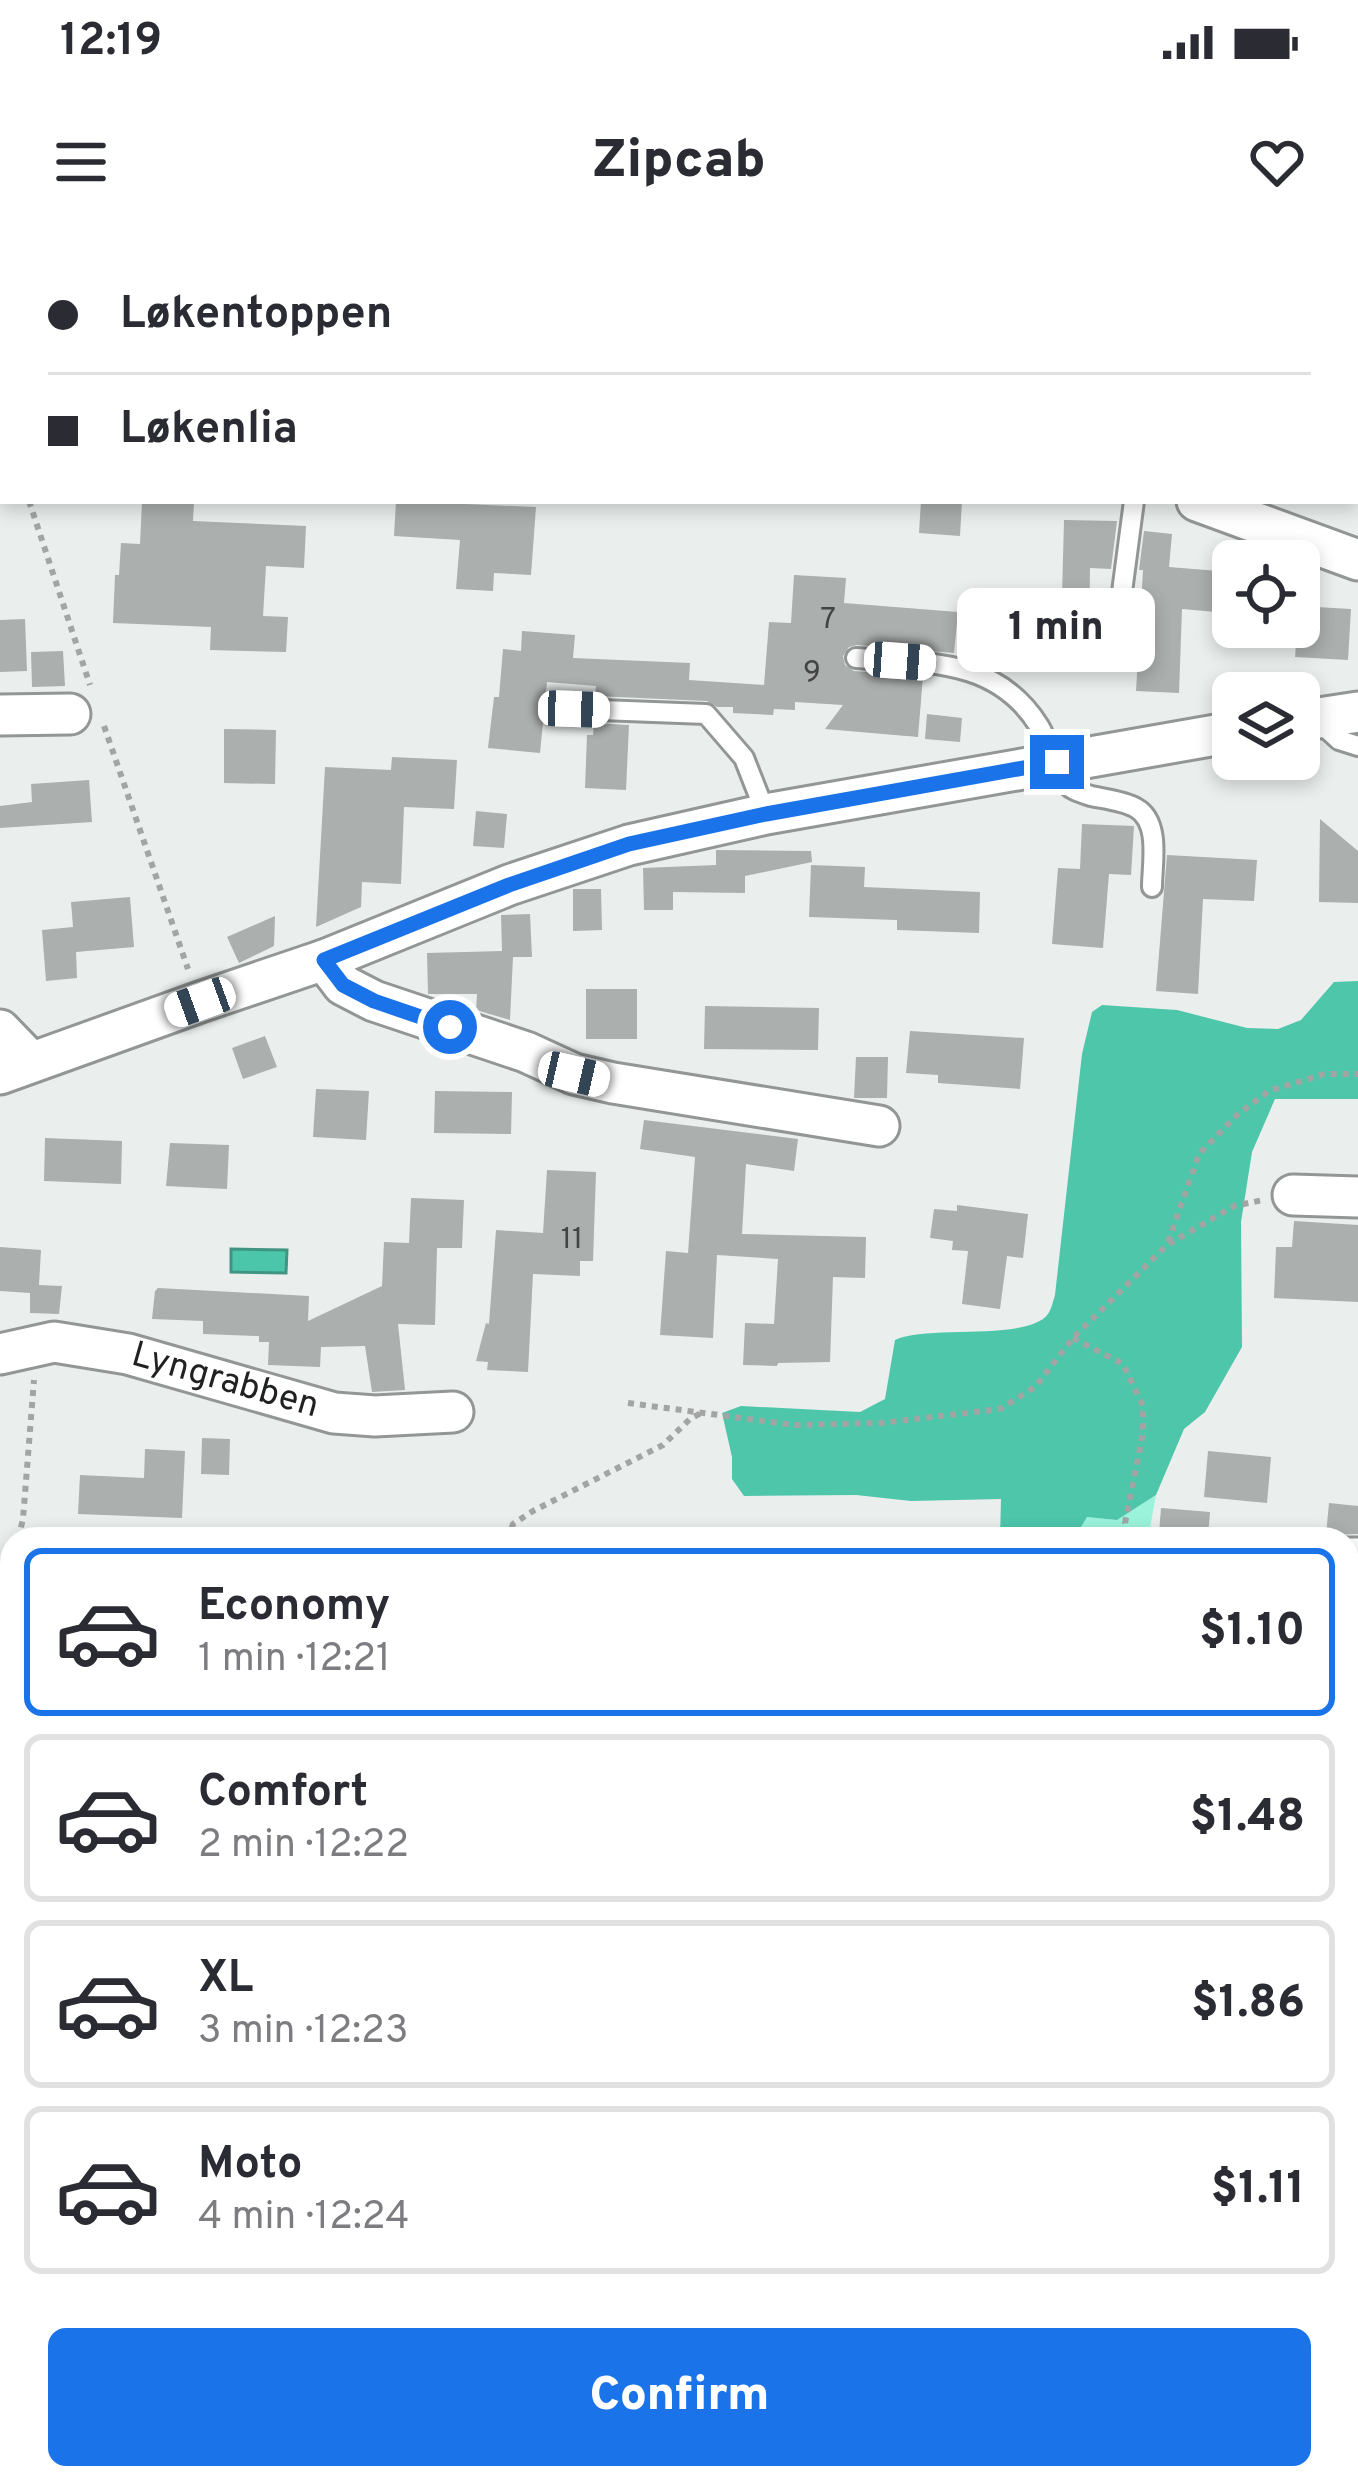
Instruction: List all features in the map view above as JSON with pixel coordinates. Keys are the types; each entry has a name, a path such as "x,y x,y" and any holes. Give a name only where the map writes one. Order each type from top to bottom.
{"street":[{"path":"1205,504 1358,560"},
{"path":"0,715 86,704"},
{"path":"1320,718 1358,712"},
{"path":"0,1030 16,1068 324,960 509,885 629,844 766,814 1212,736"},
{"path":"324,960 343,985 374,1001 526,1052 574,1074 879,1126"},
{"path":"1293,1195 1358,1197"},
{"name":"Lyngrabben","path":"16,1350 54,1342 128,1354 334,1413 453,1412"}],"lane":[{"path":"1122,592 1134,504"},
{"path":"856,658 944,664 994,680 1038,723 1061,779 1070,788 1136,808 1147,818 1153,833 1152,886"},
{"path":"574,709 706,714 744,758 766,814"},
{"path":"1320,728 1358,746"}],"path":[{"path":"30,504 86,704 200,1002"},
{"path":"1167,1245 1199,1154 1237,1114 1269,1091 1324,1074 1358,1074"},
{"path":"628,1402 794,1425 881,1423 1000,1409 1035,1387 1073,1338 1167,1245 1234,1206 1293,1195"},
{"path":"1073,1338 1123,1364 1143,1406 1126,1527"},
{"path":"16,1350 35,1390 19,1527"},
{"path":"512,1527 533,1511 663,1445 701,1413"}],"shaded area":[{"path":"1358,981 1358,1099 1275,1099 1252,1152 1241,1222 1242,1347 1205,1412 1184,1429 1156,1495 1117,1520 1087,1517 1081,1527 1000,1527 1001,1499 744,1496 732,1479 722,1413 741,1406 860,1412 885,1399 895,1340 929,1333 1020,1328 1048,1314 1055,1295 1082,1054 1092,1012 1102,1005 1177,1010 1247,1028 1278,1029 1301,1020 1334,982"},
{"path":"231,1249 287,1250 286,1273 231,1272"},
{"path":"1156,1495 1150,1527 1081,1527 1087,1517 1117,1520"}],"building":[{"path":"142,504 194,504 193,521 306,526 304,568 266,566 263,616 288,617 286,652 210,650 211,627 113,623 121,543 140,544"},
{"path":"396,504 536,507 531,575 494,573 493,591 456,589 460,540 394,536"},
{"path":"921,504 962,504 960,536 919,533"},
{"path":"1064,520 1117,521 1111,569 1090,568 1089,645 1037,644 1038,596 1062,596"},
{"path":"1144,531 1172,534 1169,567 1212,570 1212,612 1182,609 1179,693 1136,691 1143,570 1139,570"},
{"path":"794,575 846,578 844,603 958,612 954,653 857,645 843,656 845,665 854,671 923,676 918,737 825,729 843,705 795,702 795,710 774,709 773,715 733,713 733,707 707,701 595,696 596,686 547,682 540,753 488,748 503,649 521,651 522,631 575,635 573,658 690,663 689,680 764,685 769,622 791,623"},
{"path":"1320,607 1351,609 1348,660 1295,657 1296,648 1320,648"},
{"path":"25,619 27,671 0,672 0,620"},
{"path":"63,651 65,686 32,687 31,652"},
{"path":"927,714 962,718 960,742 925,739"},
{"path":"594,723 629,725 626,790 585,788 587,735 593,735"},
{"path":"224,729 276,730 275,784 224,783"},
{"path":"392,757 457,760 454,809 404,807 401,884 362,882 361,907 316,927 325,767 391,770"},
{"path":"89,780 92,822 0,828 0,806 32,802 31,784"},
{"path":"476,811 507,814 504,848 473,846"},
{"path":"1320,819 1358,851 1358,903 1319,902"},
{"path":"1082,824 1134,826 1131,875 1109,874 1103,948 1052,944 1058,868 1080,869"},
{"path":"716,850 811,851 812,862 745,876 745,893 673,892 673,910 644,910 643,868 716,865"},
{"path":"1167,855 1257,860 1254,901 1203,899 1198,994 1156,991"},
{"path":"811,865 865,867 864,887 980,892 979,933 897,930 897,920 809,917"},
{"path":"573,889 601,889 602,930 573,931"},
{"path":"130,897 134,947 76,952 77,978 46,981 42,930 73,927 71,902"},
{"path":"530,914 532,957 513,957 510,1020 476,1010 477,994 428,994 427,953 502,951 501,915"},
{"path":"275,916 274,946 239,963 227,937"},
{"path":"586,989 637,989 637,1039 586,1039"},
{"path":"705,1006 819,1008 818,1050 704,1049"},
{"path":"910,1031 1024,1038 1020,1089 938,1083 938,1075 906,1073"},
{"path":"265,1036 277,1067 243,1079 232,1048"},
{"path":"856,1057 888,1057 887,1098 854,1098"},
{"path":"316,1089 369,1091 366,1140 313,1137"},
{"path":"435,1091 512,1092 511,1134 434,1133"},
{"path":"644,1120 798,1139 794,1171 746,1164 742,1234 866,1237 865,1278 833,1277 830,1362 743,1365 745,1323 774,1324 778,1259 717,1255 713,1338 660,1335 666,1251 688,1253 695,1157 640,1149"},
{"path":"45,1138 122,1141 121,1184 44,1181"},
{"path":"170,1143 229,1145 227,1189 166,1186"},
{"path":"547,1170 596,1172 593,1261 580,1261 580,1276 533,1274 528,1372 487,1370 488,1362 476,1361 489,1324 496,1230 543,1233"},
{"path":"411,1198 464,1200 462,1248 437,1248 435,1325 398,1324 405,1390 372,1392 365,1346 321,1347 320,1367 268,1365 269,1342 259,1342 259,1336 203,1334 203,1321 152,1319 158,1288 309,1296 308,1321 382,1286 384,1242 409,1243"},
{"path":"957,1205 1028,1214 1023,1258 1007,1256 1000,1309 962,1304 968,1251 952,1250 953,1241 930,1238 934,1209 957,1211"},
{"path":"1294,1221 1358,1225 1358,1302 1274,1298 1276,1247 1292,1247"},
{"path":"0,1247 41,1250 39,1285 62,1286 59,1314 30,1313 30,1293 0,1291"},
{"path":"202,1438 230,1439 229,1475 201,1474"},
{"path":"145,1449 185,1451 182,1518 78,1514 80,1475 144,1478"},
{"path":"1208,1451 1271,1457 1267,1503 1204,1497"},
{"path":"1329,1503 1358,1506 1358,1527 1327,1527"},
{"path":"1161,1508 1210,1512 1209,1527 1159,1527"}],"route":[{"path":"450,1027 343,985 324,960 509,885 629,844 766,814 1057,762"}]}
